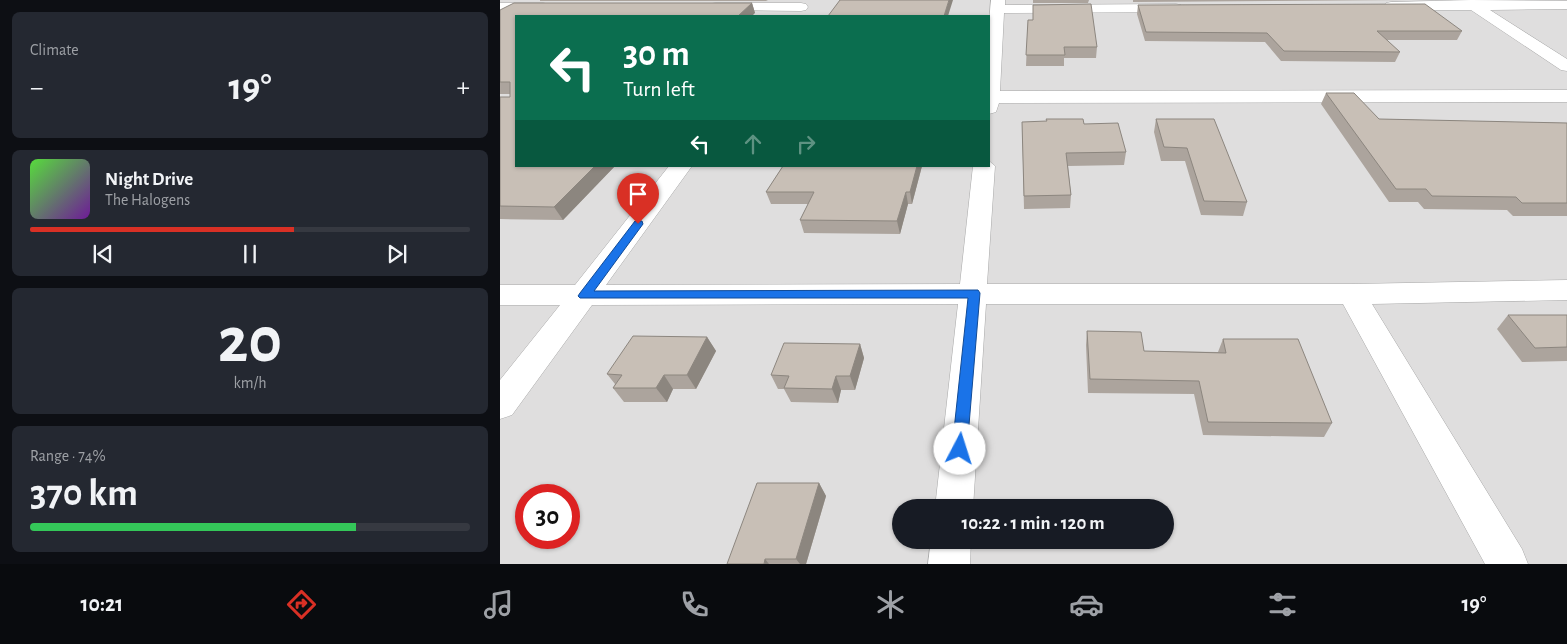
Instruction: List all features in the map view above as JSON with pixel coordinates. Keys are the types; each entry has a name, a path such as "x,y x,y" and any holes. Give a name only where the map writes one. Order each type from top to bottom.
{"street":[{"path":"1376,6 1471,3 1567,5"},
{"path":"1471,3 1567,66"},
{"path":"990,90 997,5 1186,8"},
{"path":"500,7 558,7"},
{"path":"704,7 800,8"},
{"path":"990,102 1567,96"},
{"path":"500,405 680,167"},
{"path":"955,499 984,167"},
{"path":"500,295 1352,294 1567,290"},
{"path":"1352,294 1507,564"},
{"path":"949,564 950,549"}],"shaded area":[{"path":"500,0 1567,0 1567,564 500,564"}],"building":[{"path":"840,0 949,0 944,15 829,15"},
{"path":"514,3 752,3 739,15 515,15 515,167 594,167 554,207 500,206 500,97 510,97 510,82 500,82 500,10"},
{"path":"1091,4 1097,47 1064,47 1065,55 1026,55 1028,20 1033,20 1033,5"},
{"path":"1425,4 1462,31 1377,31 1400,52 1284,51 1267,33 1146,32 1138,5"},
{"path":"1326,93 1354,93 1379,119 1567,123 1567,203 1522,203 1516,197 1432,196 1426,189 1396,189"},
{"path":"1046,119 1083,119 1084,124 1118,123 1126,152 1066,153 1071,195 1024,196 1022,122 1047,121"},
{"path":"1156,119 1214,119 1247,202 1204,201 1187,148 1164,147"},
{"path":"782,167 917,167 910,192 906,192 897,221 800,220 814,192 766,192"},
{"path":"1508,315 1567,315 1567,347 1535,348"},
{"path":"1087,331 1141,332 1144,351 1226,353 1223,339 1298,339 1332,423 1208,422 1199,381 1090,379"},
{"path":"633,336 707,337 687,375 664,375 656,388 613,388 622,375 607,374"},
{"path":"784,343 860,344 850,376 836,376 832,389 784,388 789,376 771,375"},
{"path":"757,483 819,483 796,559 765,559 764,564 727,564"}],"route":[{"path":"638,224 584,296 974,293 960,449"}]}
